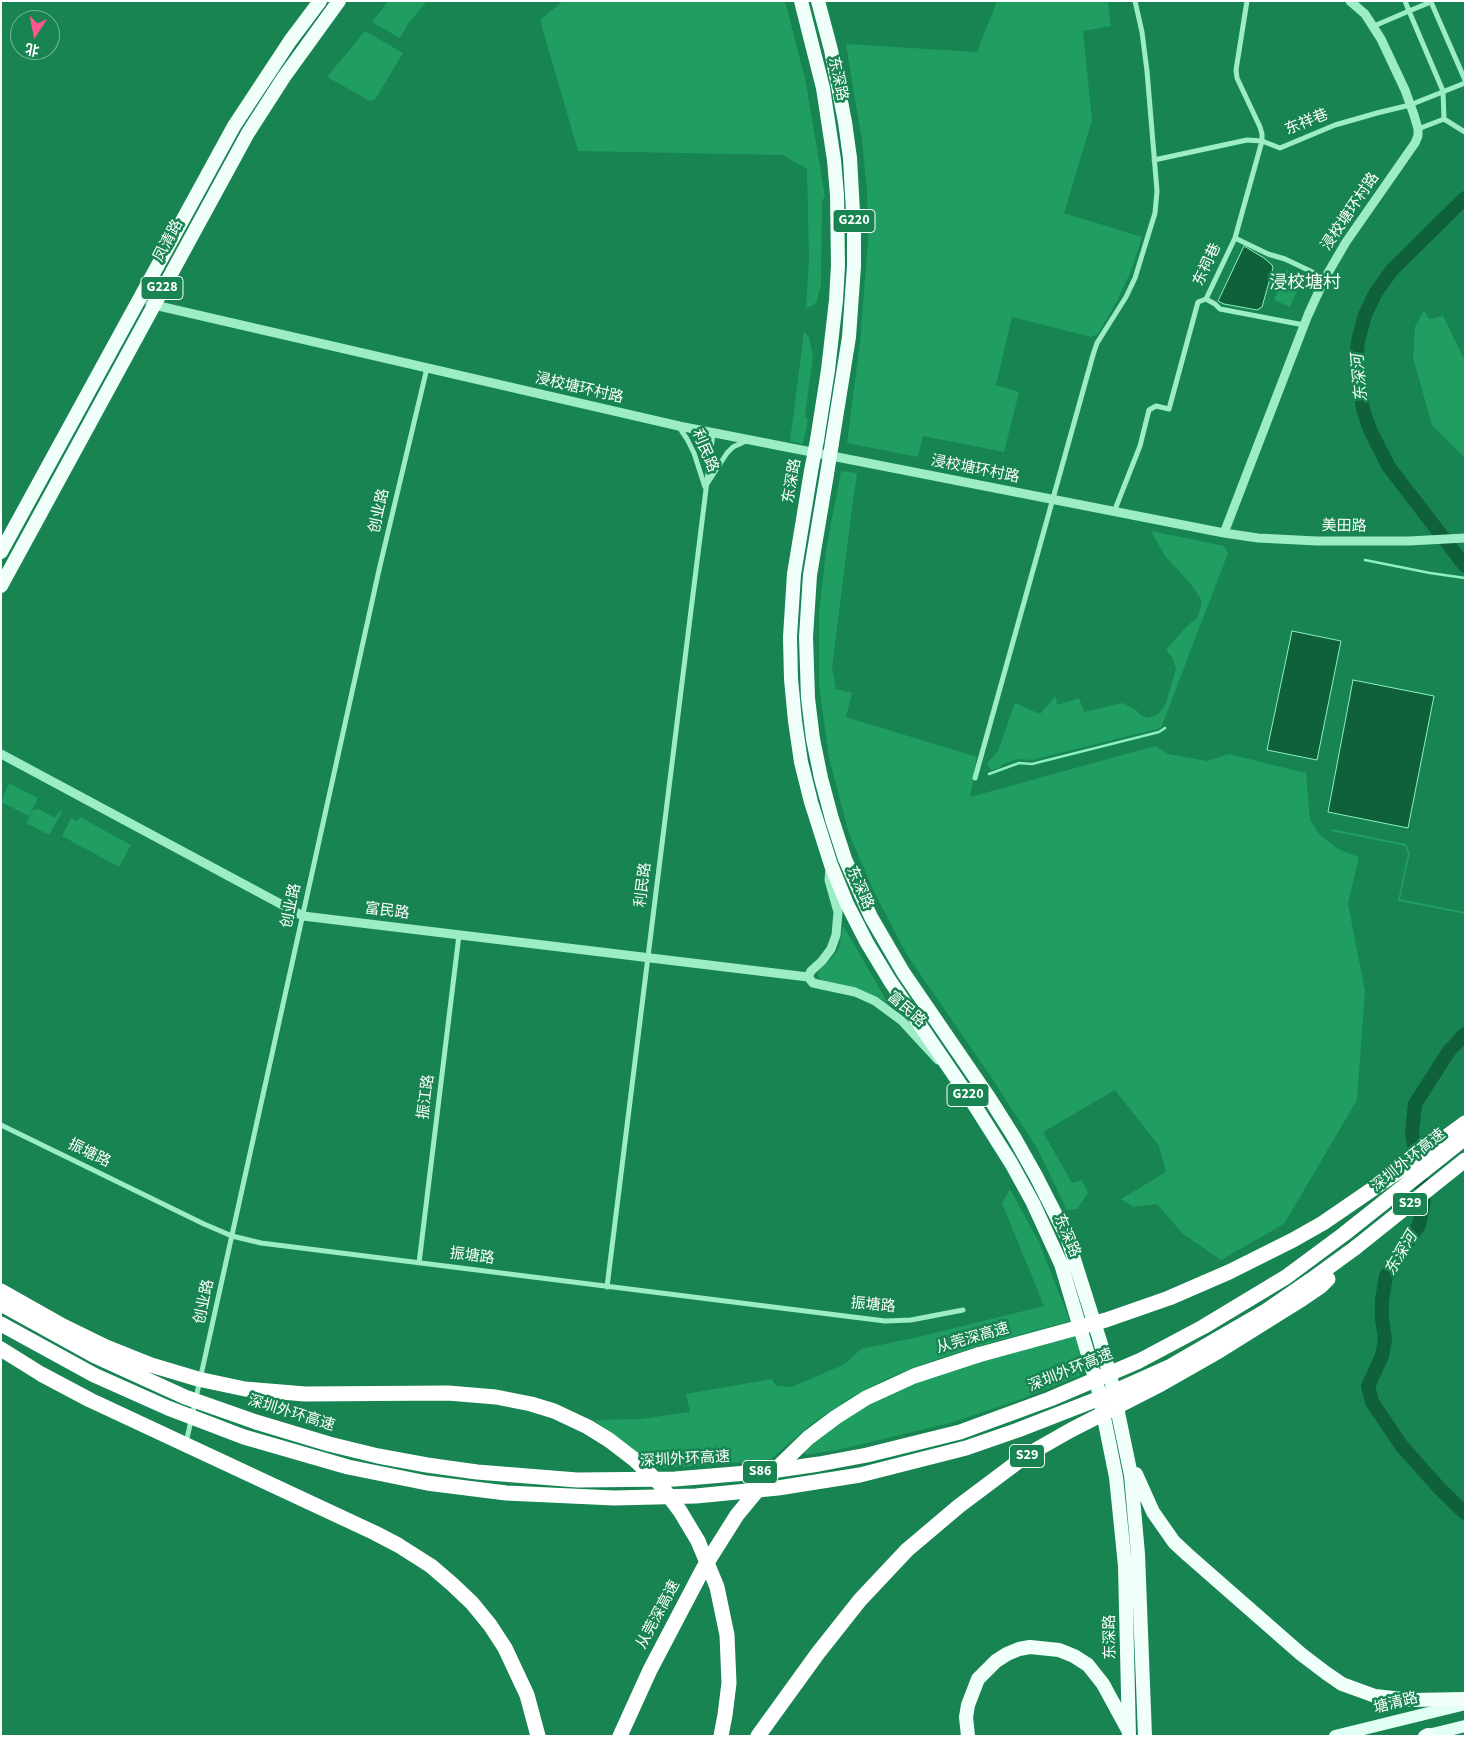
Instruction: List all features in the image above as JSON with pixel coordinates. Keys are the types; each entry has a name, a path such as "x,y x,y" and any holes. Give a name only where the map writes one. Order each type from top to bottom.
{"highway":[{"name":"凤清路","path":"1,552 234,126 285,48 320,1"},
{"name":"凤清路","path":"1,586 248,133 284,77 340,1"},
{"name":"东深路","path":"801,1 823,88 834,160 837,195 838,265 829,361 792,595 790,636 791,679 795,721 803,768 816,823 847,904 878,963 1000,1144 1023,1183 1061,1264 1091,1364 1111,1448 1123,1534 1129,1734"},
{"name":"东深路","path":"818,1 831,50 850,158 854,266 850,319 810,575 806,616 808,698 815,752 836,832 861,898 891,954 990,1098 1014,1137 1063,1230 1111,1379 1126,1450 1134,1499 1138,1554 1145,1732"},
{"name":"从莞深高速","path":"621,1732 650,1670 703,1569 733,1521 770,1475 808,1438 836,1417 866,1398 914,1376 978,1355 1137,1309 1229,1272 1323,1223 1410,1164 1465,1123"},
{"name":"深圳外环高速","path":"1,1304 95,1356 193,1400 288,1432 378,1456 477,1472 577,1480 675,1479 771,1471 867,1455 960,1432 1050,1400 1139,1362 1210,1323 1286,1277 1344,1234 1465,1138"},
{"name":"S29","path":"758,1736 823,1646 860,1600 907,1550 959,1506 999,1475 1042,1446 1190,1368 1278,1316 1321,1286 1355,1248 1465,1160"},
{"name":"S86","path":"1,1324 94,1375 168,1408 244,1437 348,1466 427,1483 506,1493 614,1498 696,1496 778,1488 860,1475 948,1453 1018,1430 1096,1400 1171,1366 1266,1311 1355,1248"},
{"path":"1,1291 63,1326 106,1347 157,1367 204,1380 239,1388 293,1394 448,1393 496,1397 554,1411 582,1424 609,1440 635,1460 658,1482 680,1511 698,1541 717,1587 728,1635 729,1683 721,1736"},
{"path":"1,1349 90,1400 375,1533 432,1566 472,1603 490,1625 505,1648 527,1695 538,1736"},
{"path":"1126,1450 1144,1495 1153,1512 1174,1542 1301,1654 1326,1673 1342,1684 1375,1696 1411,1700 1465,1699"},
{"path":"968,1736 966,1717 968,1705 978,1679 996,1661 1007,1654 1030,1647 1059,1650 1074,1656 1088,1665 1103,1684 1129,1734"}],"main road":[{"name":"塘清路","path":"1335,1736 1465,1704"},
{"path":"1426,1735 1465,1726"}],"street":[{"path":"975,778 1097,343 1126,297 1135,278 1145,249 1156,203 1145,62 1135,1"},
{"path":"1248,1 1236,70 1237,78 1260,127 1262,141"},
{"path":"1350,1 1365,14 1374,26 1410,105 1418,129 1444,118"},
{"path":"1405,1 1443,92 1444,118"},
{"path":"1374,26 1431,2 1465,81"},
{"name":"东祥巷","path":"1154,160 1247,140 1262,141 1280,148 1335,125 1410,105 1465,81"},
{"path":"1444,118 1465,132"},
{"name":"浸校塘环村路","path":"137,302 679,426 1224,533 1304,325 1325,278 1346,242 1415,143 1418,129"},
{"name":"东祠巷","path":"1114,512 1140,446 1149,410 1156,406 1169,409 1198,302 1206,299 1234,238 1262,141"},
{"path":"1234,238 1325,278"},
{"path":"1206,299 1220,309 1304,325"},
{"name":"创业路","path":"184,1450 379,570 426,368"},
{"name":"利民路","path":"679,426 694,453 705,487"},
{"name":"利民路","path":"607,1286 713,433"},
{"name":"利民路","path":"705,487 727,453 748,440"},
{"name":"美田路","path":"1224,533 1258,538 1296,540 1409,541 1465,538"},
{"name":"富民路","path":"1,754 303,916 808,977 813,983 855,992 875,1001 902,1021 935,1058 949,1068"},
{"path":"808,977 831,949 836,935 838,912 829,880 831,865"},
{"name":"振江路","path":"419,1263 459,935"},
{"name":"振塘路","path":"1,1125 204,1224 232,1236 261,1243 885,1321 911,1320 963,1310"}],"shaded area":[{"path":"388,1 427,1 408,24 400,38 372,22"},
{"path":"563,1 785,1 805,78 825,196 822,201 821,284 814,305 806,308 809,261 807,169 783,155 578,151 540,20"},
{"path":"997,1 1108,1 1111,26 1083,31 1092,120 1064,213 1142,237 1131,271 1116,303 1098,334 1091,337 1012,317 996,385 1019,392 1004,452 923,436 918,457 847,443 860,342 868,241 867,191 862,141 846,44 977,52"},
{"path":"365,31 403,53 376,98 370,101 327,77"},
{"path":"1244,246 1264,258 1273,268 1262,307 1257,310 1224,304 1218,301"},
{"path":"1286,270 1303,276 1290,307 1274,300"},
{"path":"1424,310 1429,319 1443,316 1465,362 1465,458 1432,425 1413,358 1415,327"},
{"path":"804,331 809,337 813,356 805,415 808,420 803,444 790,441"},
{"path":"841,471 857,473 832,667 836,689 852,693 846,717 977,757 970,797 1155,746 1168,754 1207,761 1229,754 1306,772 1310,820 1321,836 1338,849 1359,857 1348,904 1365,991 1357,1100 1284,1224 1221,1260 1182,1233 1157,1204 1133,1207 1121,1199 1166,1172 1159,1146 1115,1090 1043,1132 1072,1183 1082,1180 1088,1193 1077,1209 1067,1210 1037,1148 989,1074 907,955 874,892 849,834 829,758 819,685 819,614 826,551"},
{"path":"1151,531 1224,546 1228,553 1161,728 1032,760 1019,759 991,770 987,763 998,751 1015,703 1040,714 1056,696 1057,705 1079,698 1084,712 1123,703 1137,711 1140,715 1148,718 1158,714 1165,706 1176,669 1172,657 1166,650 1186,627 1198,617 1202,601 1190,583 1165,556"},
{"path":"1292,631 1341,641 1317,760 1267,750"},
{"path":"1353,680 1434,696 1408,828 1328,812"},
{"path":"9,783 38,798 29,816 1,802"},
{"path":"39,809 55,818 60,811 62,812 49,835 26,823 33,810"},
{"path":"80,817 131,845 119,867 62,836 71,818 77,821"},
{"path":"1332,829 1406,844 1410,853 1400,899 1465,912 1465,914 1398,901 1408,853 1405,846 1331,831"},
{"path":"843,927 890,1007 882,1001 820,979 818,975 819,970 839,948"},
{"path":"1010,1189 1039,1242 1070,1321 931,1361 888,1378 848,1399 810,1425 771,1459 715,1465 657,1468 594,1420 641,1419 690,1412 686,1394 772,1379 776,1386 792,1387 845,1364 861,1349 1044,1306 1002,1203"},
{"path":"1075,1336 1086,1373 1019,1400 950,1423 842,1449 806,1455 803,1451 847,1418 880,1398 932,1376"}],"waterway":[{"name":"东深河","path":"1465,198 1392,270 1376,292 1365,315 1358,341 1356,364 1363,409 1370,430 1389,467 1465,566"},
{"path":"1365,560 1465,578"},
{"path":"989,774 1019,763 1032,764 1159,732 1165,728"},
{"name":"东深河","path":"1465,1034 1449,1051 1415,1104 1412,1132 1424,1200 1419,1225 1386,1276 1382,1300 1385,1339 1382,1356 1368,1386 1372,1402 1401,1445 1440,1489 1465,1513"}],"district":[{"name":"浸校塘村","path":"1305,284"}]}
